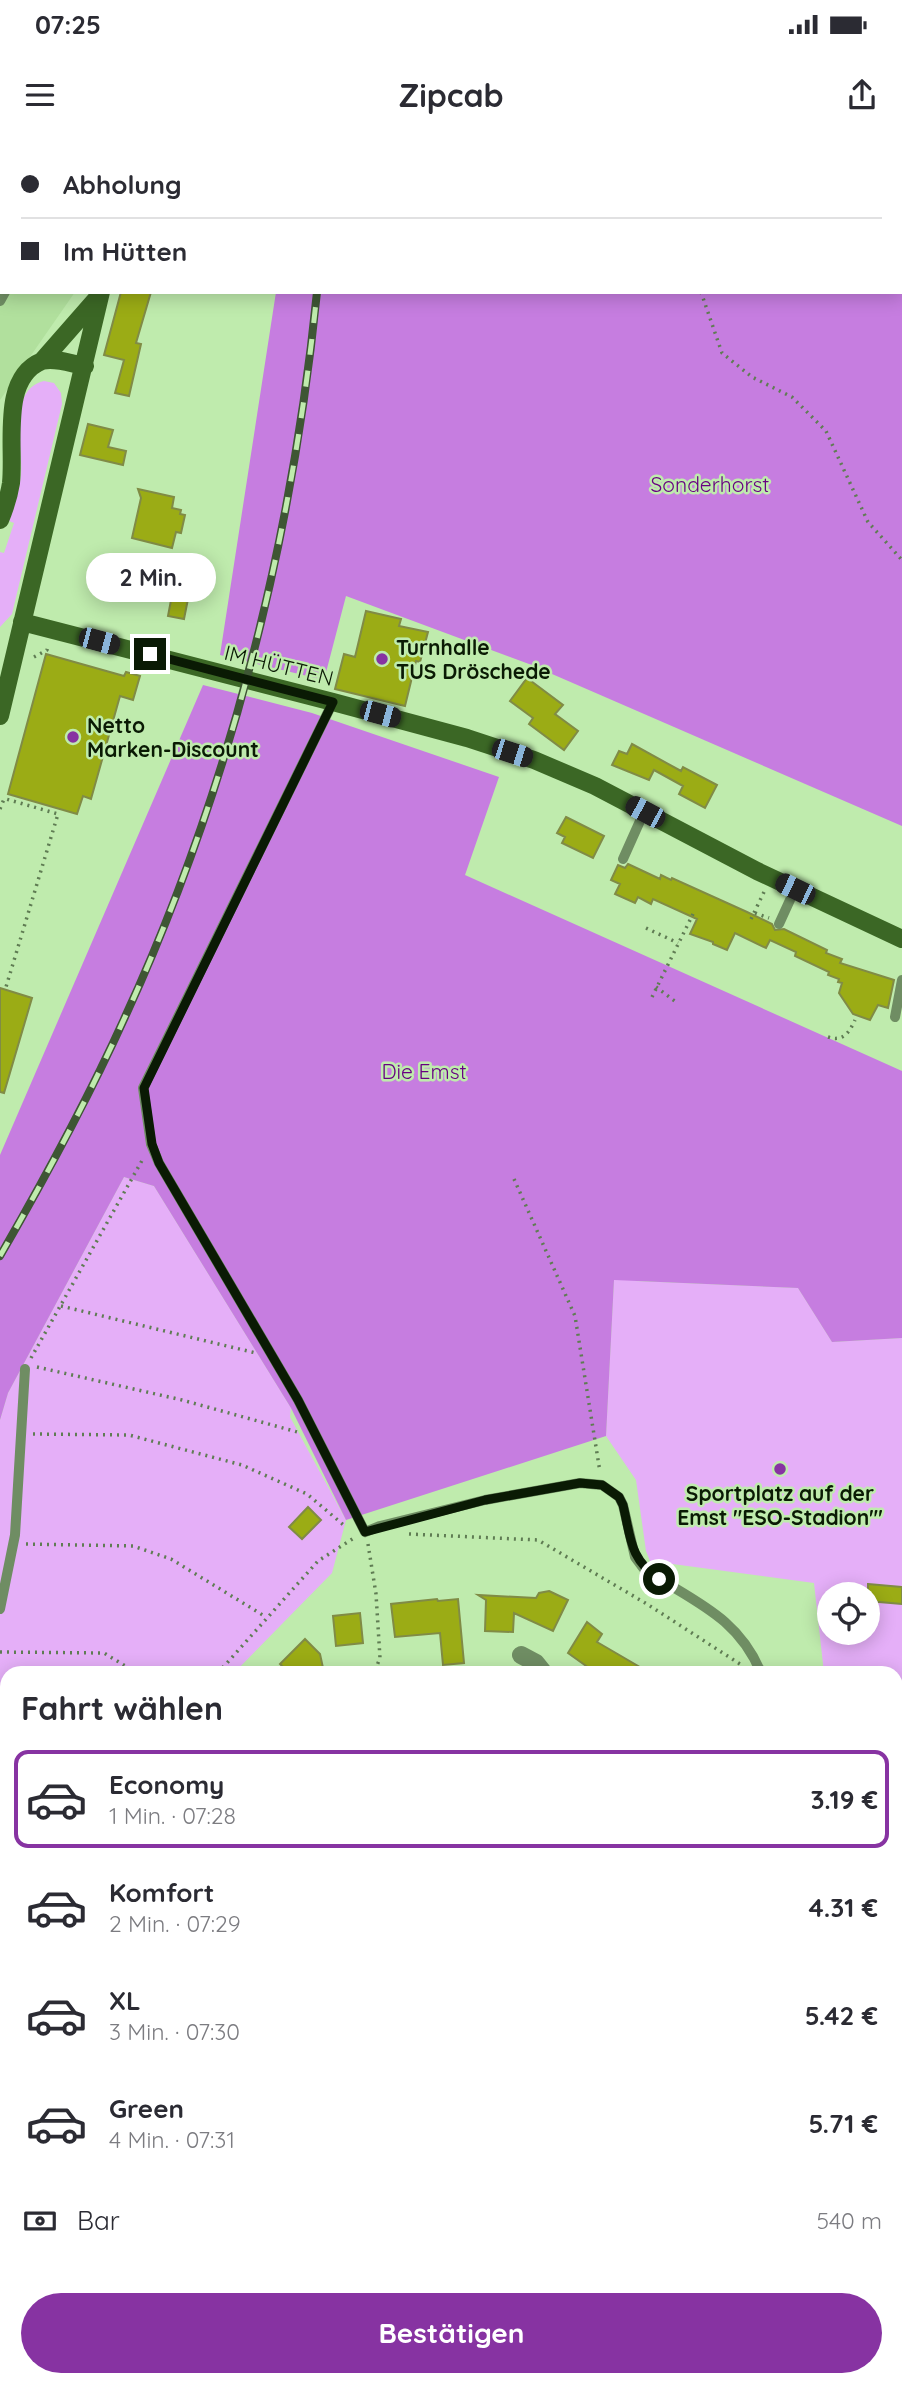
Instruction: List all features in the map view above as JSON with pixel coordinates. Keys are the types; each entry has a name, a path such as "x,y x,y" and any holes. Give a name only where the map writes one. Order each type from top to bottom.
{"street":[{"path":"0,520 11,482 8,422 10,393 23,373 42,361 100,294"},
{"path":"0,716 101,294"},
{"path":"42,361 53,360 85,366"},
{"name":"IM HÜTTEN","path":"22,622 333,702 534,760 596,786 771,877 902,939"},
{"path":"521,1655 538,1666"}],"lane":[{"path":"333,702 144,1088 152,1144 159,1163 275,1358 365,1532 485,1500 580,1483 602,1485 619,1497 635,1557 644,1569 728,1622 752,1651 758,1666"},
{"path":"623,859 645,812"},
{"path":"779,924 795,889"},
{"path":"895,1017 902,980"},
{"path":"0,1609 14,1544 25,1369"}],"path":[{"path":"702,294 722,353 752,377 792,397 826,431 868,522 902,560"},
{"path":"0,809 6,799 58,814 6,988"},
{"path":"751,919 771,877"},
{"path":"652,997 693,914"},
{"path":"646,928 678,943"},
{"path":"656,987 676,1002"},
{"path":"828,1037 837,1040 844,1038 855,1020"},
{"path":"152,1144 28,1365 182,1400 316,1438"},
{"path":"513,1180 575,1316 602,1485"},
{"path":"61,1306 275,1358"},
{"path":"20,1434 130,1435 242,1465 307,1494 346,1527 365,1532"},
{"path":"224,1666 318,1561 365,1532"},
{"path":"365,1532 376,1594 380,1658 377,1666"},
{"path":"406,1534 538,1540 647,1604 742,1666"},
{"path":"14,1544 133,1546 171,1559 266,1617"},
{"path":"0,1652 104,1653 125,1666"}],"shaded area":[{"path":"0,294 74,294 0,400"},
{"path":"44,381 54,383 61,393 62,404 12,614 0,627 0,552 4,553 14,523 9,521 20,479 21,407 32,386"},
{"path":"124,1177 154,1186 291,1408 290,1417 346,1520 332,1573 241,1666 0,1666 0,1420 8,1393"},
{"path":"720,1223 635,1281 798,1288 832,1342 902,1338 902,1666 823,1666 821,1645 880,1645 880,1582 817,1582 817,1610 814,1583 650,1561 646,1551 636,1480 606,1436 614,1280 624,1280"}],"green space":[{"name":"Sonderhorst","path":"276,294 902,294 902,826 529,664 346,596 324,680 220,655"},
{"name":"Die Emst","path":"203,685 312,713 499,777 465,875 902,1071 902,1338 832,1342 798,1288 614,1280 606,1436 346,1520 291,1408 154,1186 124,1177 8,1393 0,1420 0,1155"}],"building":[{"path":"120,294 150,294 136,343 141,344 129,396 115,393 124,360 104,355"},
{"path":"88,424 113,430 108,447 126,451 123,465 80,455"},
{"path":"138,489 174,497 172,508 181,510 180,514 185,515 181,533 176,532 172,548 132,538 141,498"},
{"path":"172,595 188,599 184,619 168,616"},
{"name":"Turnhalle TUS Dröschede","path":"366,611 401,619 399,626 428,632 420,662 416,661 405,706 335,689 344,654 355,657"},
{"path":"46,654 124,676 126,672 140,676 133,700 120,696 91,799 83,796 77,814 8,794"},
{"path":"527,678 563,705 555,714 578,731 564,750 529,724 533,718 510,701"},
{"path":"632,744 681,771 683,767 717,785 705,808 679,794 683,786 654,770 649,780 612,765 619,751 627,754"},
{"path":"566,817 604,836 593,858 562,843 565,837 557,833"},
{"path":"628,864 660,879 661,875 671,880 672,878 772,924 775,930 784,929 842,959 840,963 894,980 888,1008 878,1005 870,1020 853,1014 839,993 842,983 838,982 839,979 795,956 796,952 770,940 766,948 735,933 727,950 690,934 697,919 653,899 651,904 638,897 635,903 615,894 620,884 611,880 618,865 625,868"},
{"path":"0,988 32,998 4,1093 0,1092"},
{"path":"308,1507 321,1520 302,1539 289,1527"},
{"path":"880,1585 902,1587 902,1604 880,1602"},
{"path":"549,1591 568,1600 553,1631 514,1613 513,1632 485,1631 486,1600 478,1595 536,1598 539,1593"},
{"path":"458,1599 464,1663 443,1665 440,1633 395,1637 391,1604"},
{"path":"360,1613 363,1643 336,1646 333,1616"},
{"path":"587,1622 602,1634 597,1642 638,1666 586,1666 568,1653"},
{"path":"305,1639 320,1654 323,1666 282,1666 280,1664"}],"railway":[{"path":"0,1256 66,1138 125,1017 196,843 251,662 273,571 306,385 317,294"}],"place":[{"name":"Turnhalle TUS Dröschede","path":"382,659"},
{"name":"Netto Marken-Discount","path":"73,737"},
{"name":"Sportplatz auf der Emst \"ESO-Stadion'\"","path":"780,1469"}],"route":[{"path":"150,654 333,702 144,1088 152,1144 159,1163 275,1358 365,1532 485,1500 580,1483 602,1485 611,1489 623,1505 635,1557 644,1569 659,1579"}]}
